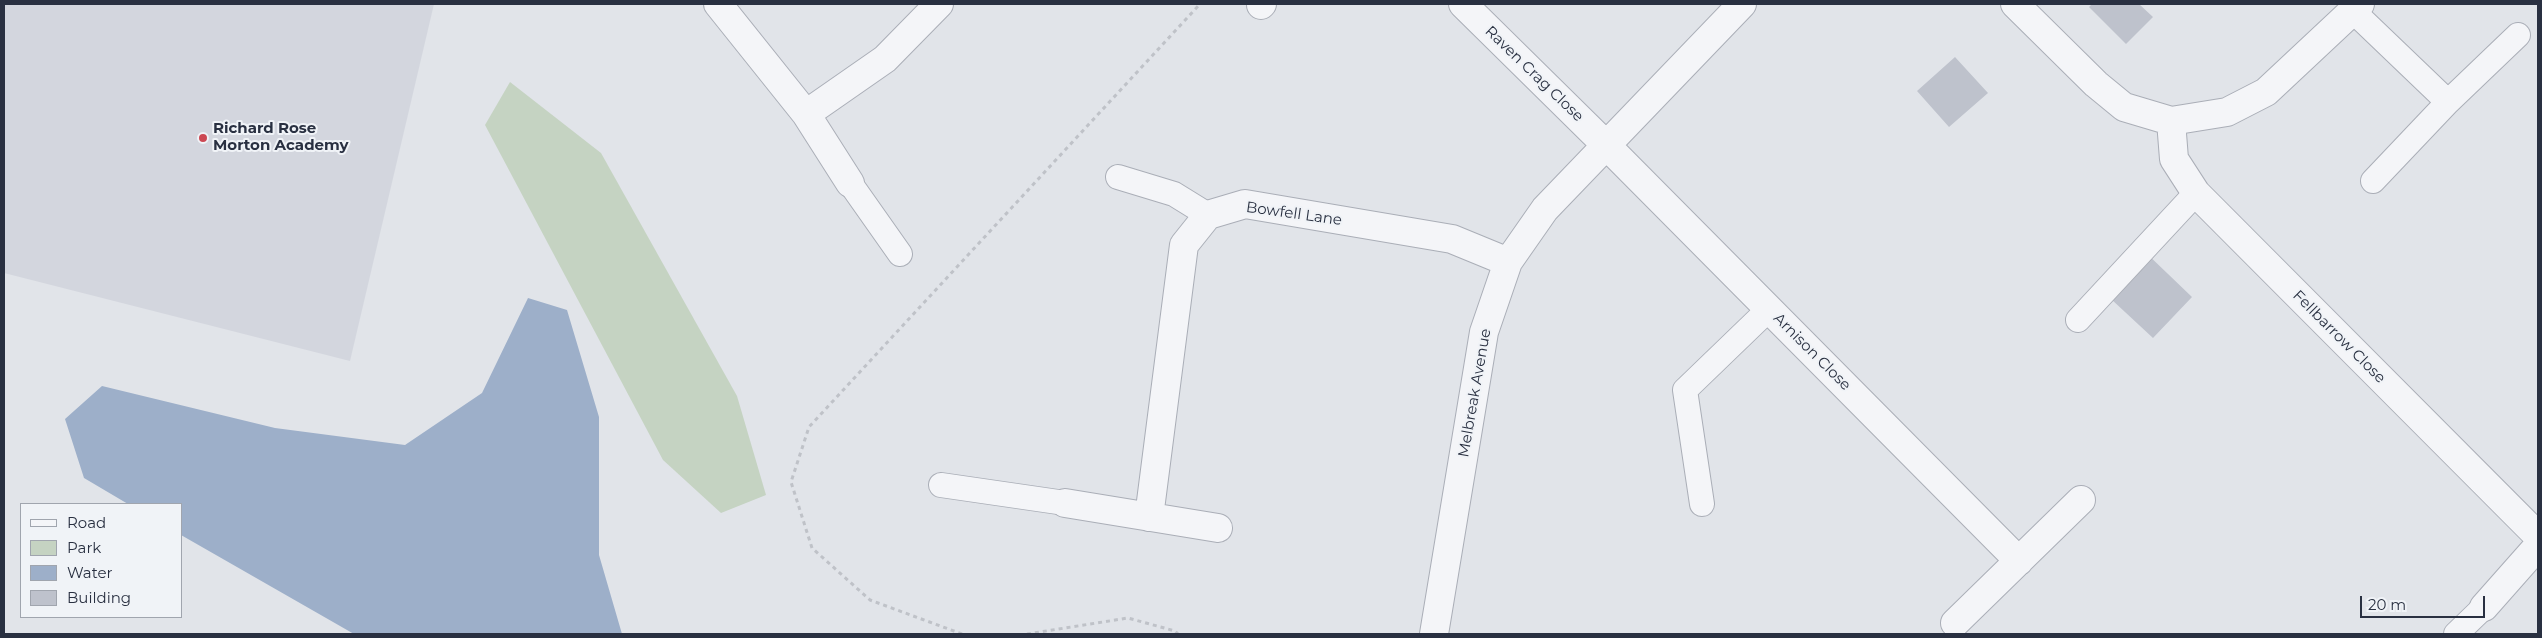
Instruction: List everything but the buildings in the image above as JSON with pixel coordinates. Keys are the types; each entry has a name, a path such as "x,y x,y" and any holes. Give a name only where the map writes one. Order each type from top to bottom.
{"street":[{"path":"718,4 806,114 850,183"},
{"path":"806,114 884,59 939,4"},
{"name":"Raven Crag Close","path":"1462,4 1605,144"},
{"name":"Melbreak Avenue","path":"1434,634 1484,332 1508,262 1546,208 1605,144 1742,4"},
{"path":"2015,4 2096,84 2124,107 2171,121 2227,112 2266,92 2357,7"},
{"name":"Fellbarrow Close","path":"2171,121 2174,159 2196,193 2538,536"},
{"name":"Arnison Close","path":"1605,144 2019,561"},
{"name":"Bowfell Lane","path":"1208,215 1245,204 1452,239 1508,262"},
{"path":"1150,517 1184,245 1208,215"},
{"path":"1950,629 2081,500"},
{"path":"1065,503 1218,528"},
{"path":"2484,607 2538,546"}],"lane":[{"path":"2357,7 2448,102"},
{"path":"2374,181 2448,102 2518,35"},
{"path":"1118,177 1174,194 1208,215"},
{"path":"850,183 900,254"},
{"path":"2078,320 2196,193"},
{"path":"1702,504 1685,390 1769,309"},
{"path":"941,485 1065,503"},
{"path":"2456,634 2484,607"}],"path":[{"path":"962,634 870,600 812,548 791,482 809,427 1200,4"},
{"path":"1027,634 1128,618 1175,631 1178,634"}],"shaded area":[{"name":"Richard Rose Morton Academy","path":"4,4 434,4 350,361 4,273"}],"green space":[{"path":"510,82 601,153 737,396 766,495 721,513 663,460 485,125"}],"water":[{"path":"528,298 567,310 599,417 599,555 622,634 354,634 182,536 182,503 126,503 84,478 65,419 102,386 275,428 405,445 482,393"}],"place":[{"name":"Richard Rose Morton Academy","path":"203,138"}]}
